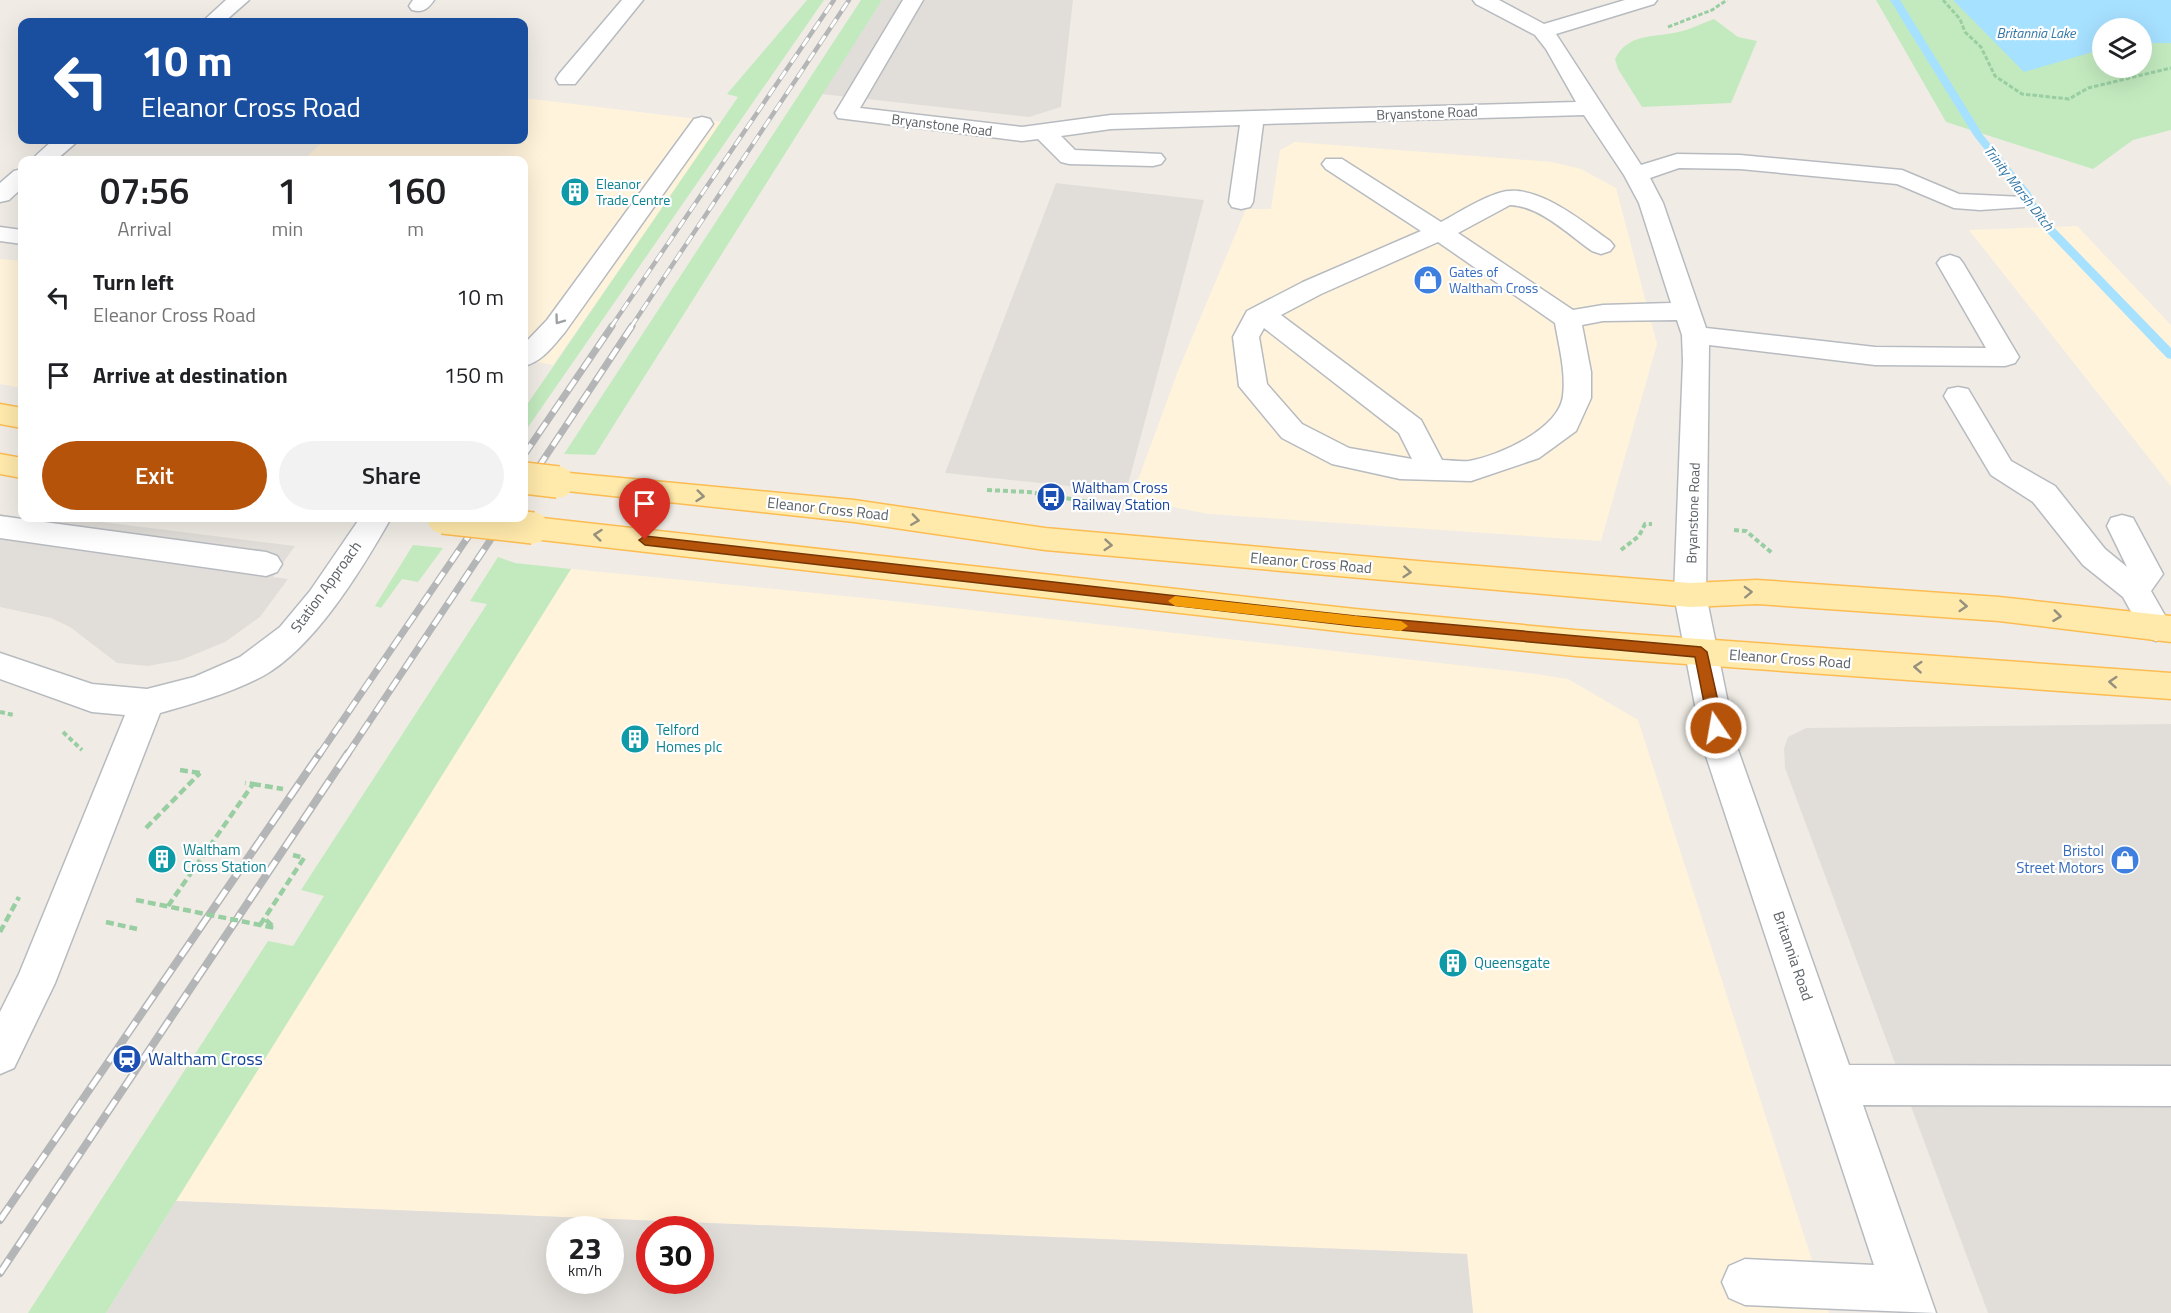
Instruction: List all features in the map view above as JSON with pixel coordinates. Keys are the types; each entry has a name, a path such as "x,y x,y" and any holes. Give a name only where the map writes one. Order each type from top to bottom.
{"main road":[{"path":"0,414 18,417"},
{"path":"0,464 18,467"},
{"name":"Eleanor Cross Road","path":"528,478 854,511 1046,539 1690,595 1757,592 1999,609 2164,629"},
{"name":"Eleanor Cross Road","path":"479,522 1355,621 1701,652 2171,686"}],"street":[{"path":"217,18 239,0"},
{"path":"567,79 633,0"},
{"name":"Bryanstone Road","path":"913,0 846,113 1022,134 1111,122 1591,108 1636,175 1651,202 1691,323 1697,361 1690,595"},
{"path":"1483,0 1542,31 1555,46 1591,108"},
{"path":"1542,31 1647,0"},
{"path":"1241,202 1252,119"},
{"path":"528,354 556,326 702,124"},
{"path":"1043,131 1069,157 1153,159"},
{"path":"47,156 63,144"},
{"path":"1636,175 1677,161 1730,161 1902,177 1954,201 2015,202"},
{"path":"1334,164 1440,232 1568,319 1603,313 1691,323 1875,356 2005,357 1950,263"},
{"path":"0,171 18,174"},
{"path":"0,195 18,179"},
{"path":"1568,319 1577,381 1577,398 1566,424 1529,451 1471,471 1400,469 1342,457 1292,431 1253,386 1246,336 1256,317 1312,288 1440,232 1506,198 1516,197 1536,203 1601,246"},
{"path":"0,234 18,236"},
{"path":"1262,314 1411,427 1432,470"},
{"path":"1958,396 2001,468 2044,494 2094,556 2134,589 2164,629"},
{"name":"Station Approach","path":"5,674 92,698 147,703 201,688 252,666 292,636 321,600 373,522"},
{"path":"2122,526 2147,574 2134,589"},
{"path":"0,527 266,564"},
{"name":"Britannia Road","path":"1690,595 1726,765 1838,1084 1909,1301"},
{"path":"0,1054 35,983 147,703"},
{"path":"1838,1084 2171,1086"},
{"path":"1745,1282 1909,1301"}],"path":[{"path":"1943,0 1960,19 1965,32 1981,47 1995,76 2029,96 2069,99 2080,95 2088,88 2171,68"},
{"path":"0,712 17,716"},
{"path":"55,729 65,733 86,754"},
{"path":"143,831 200,773 180,770"},
{"path":"245,783 283,789"},
{"path":"168,906 254,784"},
{"path":"260,925 304,858 293,855"},
{"path":"136,900 275,928 267,920"},
{"path":"103,922 137,928"}],"shaded area":[{"path":"882,0 1073,0 1061,107 1029,117 821,94"},
{"path":"528,98 721,122 553,365 528,361 528,156 307,156 321,144 528,144"},
{"name":"Gates of Waltham Cross","path":"1295,142 1552,162 1581,169 1616,188 1657,344 1601,541 1209,514 1131,499 1178,371 1246,209 1271,209 1280,150"},
{"path":"1056,183 1204,200 1126,492 945,473"},
{"path":"2077,226 2171,325 2171,486 1969,230"},
{"path":"0,259 18,261 18,387 0,384"},
{"path":"0,514 18,517 18,522 102,522 295,546 273,577 288,579 260,617 225,642 181,660 148,666 117,663 70,627 51,618 0,607"},
{"path":"571,569 865,598 1529,673 1568,679 1638,720 1829,1313 1473,1313 1467,1254 714,1223 714,1216 636,1216 636,1220 624,1219 624,1216 546,1216 176,1201"},
{"path":"2171,724 2171,1313 1988,1313 1785,768 1784,748 1788,737 1806,728"},
{"path":"176,1201 546,1216 546,1294 624,1294 624,1219 636,1220 636,1294 714,1294 714,1223 1467,1254 1473,1313 106,1313"}],"green space":[{"path":"807,0 824,0 528,427 528,403 738,97 727,94"},
{"path":"861,0 882,0 595,455 564,454"},
{"path":"1876,0 2171,0 2171,130 2133,140 2093,169 1946,122"},
{"path":"1714,19 1738,37 1757,41 1731,103 1642,107 1618,69 1615,59 1620,51 1642,38 1682,31"},
{"path":"413,545 443,548 418,582 402,579 381,608 375,606"},
{"path":"498,557 515,563 571,569 106,1313 28,1313 268,941 293,946 324,896 301,890 487,604 470,601"}],"water":[{"name":"Britannia Lake","path":"1953,0 2171,0 2171,43 2152,43 2152,18 2092,18 2092,52 2024,72"}],"waterway":[{"name":"Trinity Marsh Ditch","path":"1895,0 1979,136 2026,194 2037,216 2171,355"}],"railway":[{"path":"611,327 834,0"},
{"path":"631,327 849,0"},
{"path":"528,449 612,326"},
{"path":"528,483 632,326"},
{"path":"319,755 478,522"},
{"path":"347,755 502,522"},
{"path":"0,1220 320,753"},
{"path":"0,1273 348,753"}],"slow traffic":[{"path":"1175,601 1401,626"}],"place":[{"name":"Eleanor Trade Centre","path":"575,192"},
{"name":"Gates of Waltham Cross","path":"1428,280"},
{"name":"Waltham Cross Railway Station","path":"1051,497"},
{"name":"Telford Homes plc","path":"635,739"},
{"name":"Waltham Cross Station","path":"162,859"},
{"name":"Bristol Street Motors","path":"2125,860"},
{"name":"Queensgate","path":"1453,963"},
{"name":"Waltham Cross","path":"127,1059"}],"route":[{"path":"645,540 1355,621 1575,643 1701,652 1716,728"}]}
